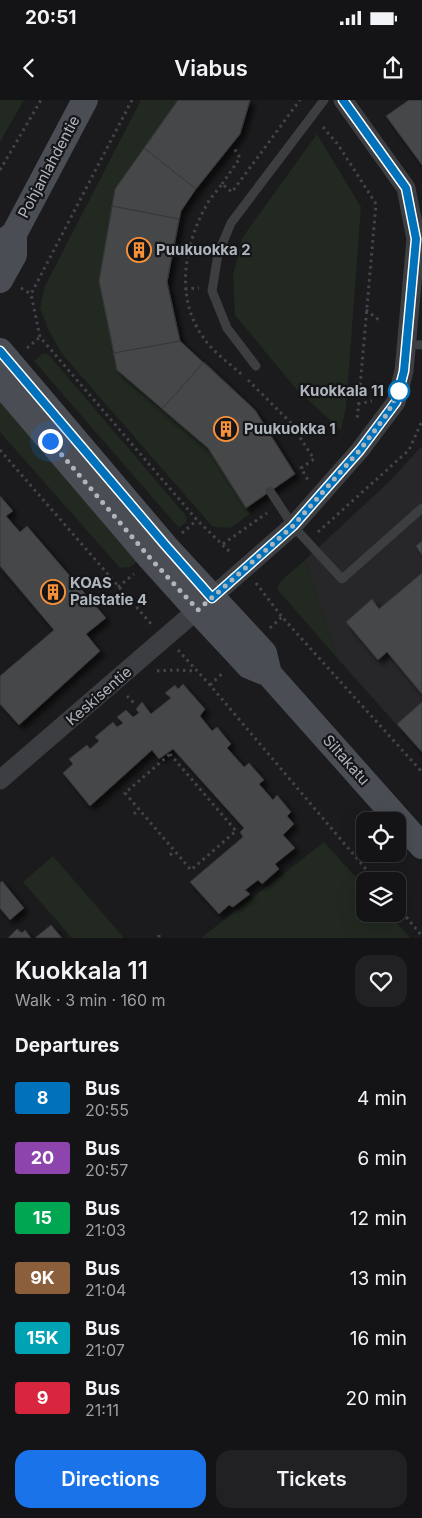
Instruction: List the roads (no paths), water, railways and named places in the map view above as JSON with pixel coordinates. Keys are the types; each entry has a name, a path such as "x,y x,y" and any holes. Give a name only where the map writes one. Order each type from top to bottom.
{"main road":[{"name":"Pohjanlahdentie","path":"0,280 14,255 7,239 85,100"},
{"name":"Siltakatu","path":"0,351 160,539 249,666 269,674 422,846"},
{"name":"Siltakatu","path":"0,382 151,559 204,604"}],"street":[{"name":"Keskisentie","path":"0,780 293,526 360,450 396,402 404,371 414,345 416,239 406,188 343,100"}],"lane":[{"path":"256,366 226,328 212,291 218,254 231,223 312,113 324,100"},
{"path":"270,491 293,526 342,579 422,508"}],"place":[{"name":"Puukuokka 2","path":"139,250"},
{"name":"Kuokkala 11","path":"399,391"},
{"name":"Puukuokka 1","path":"226,429"},
{"name":"KOAS Palstatie 4","path":"53,592"}]}
